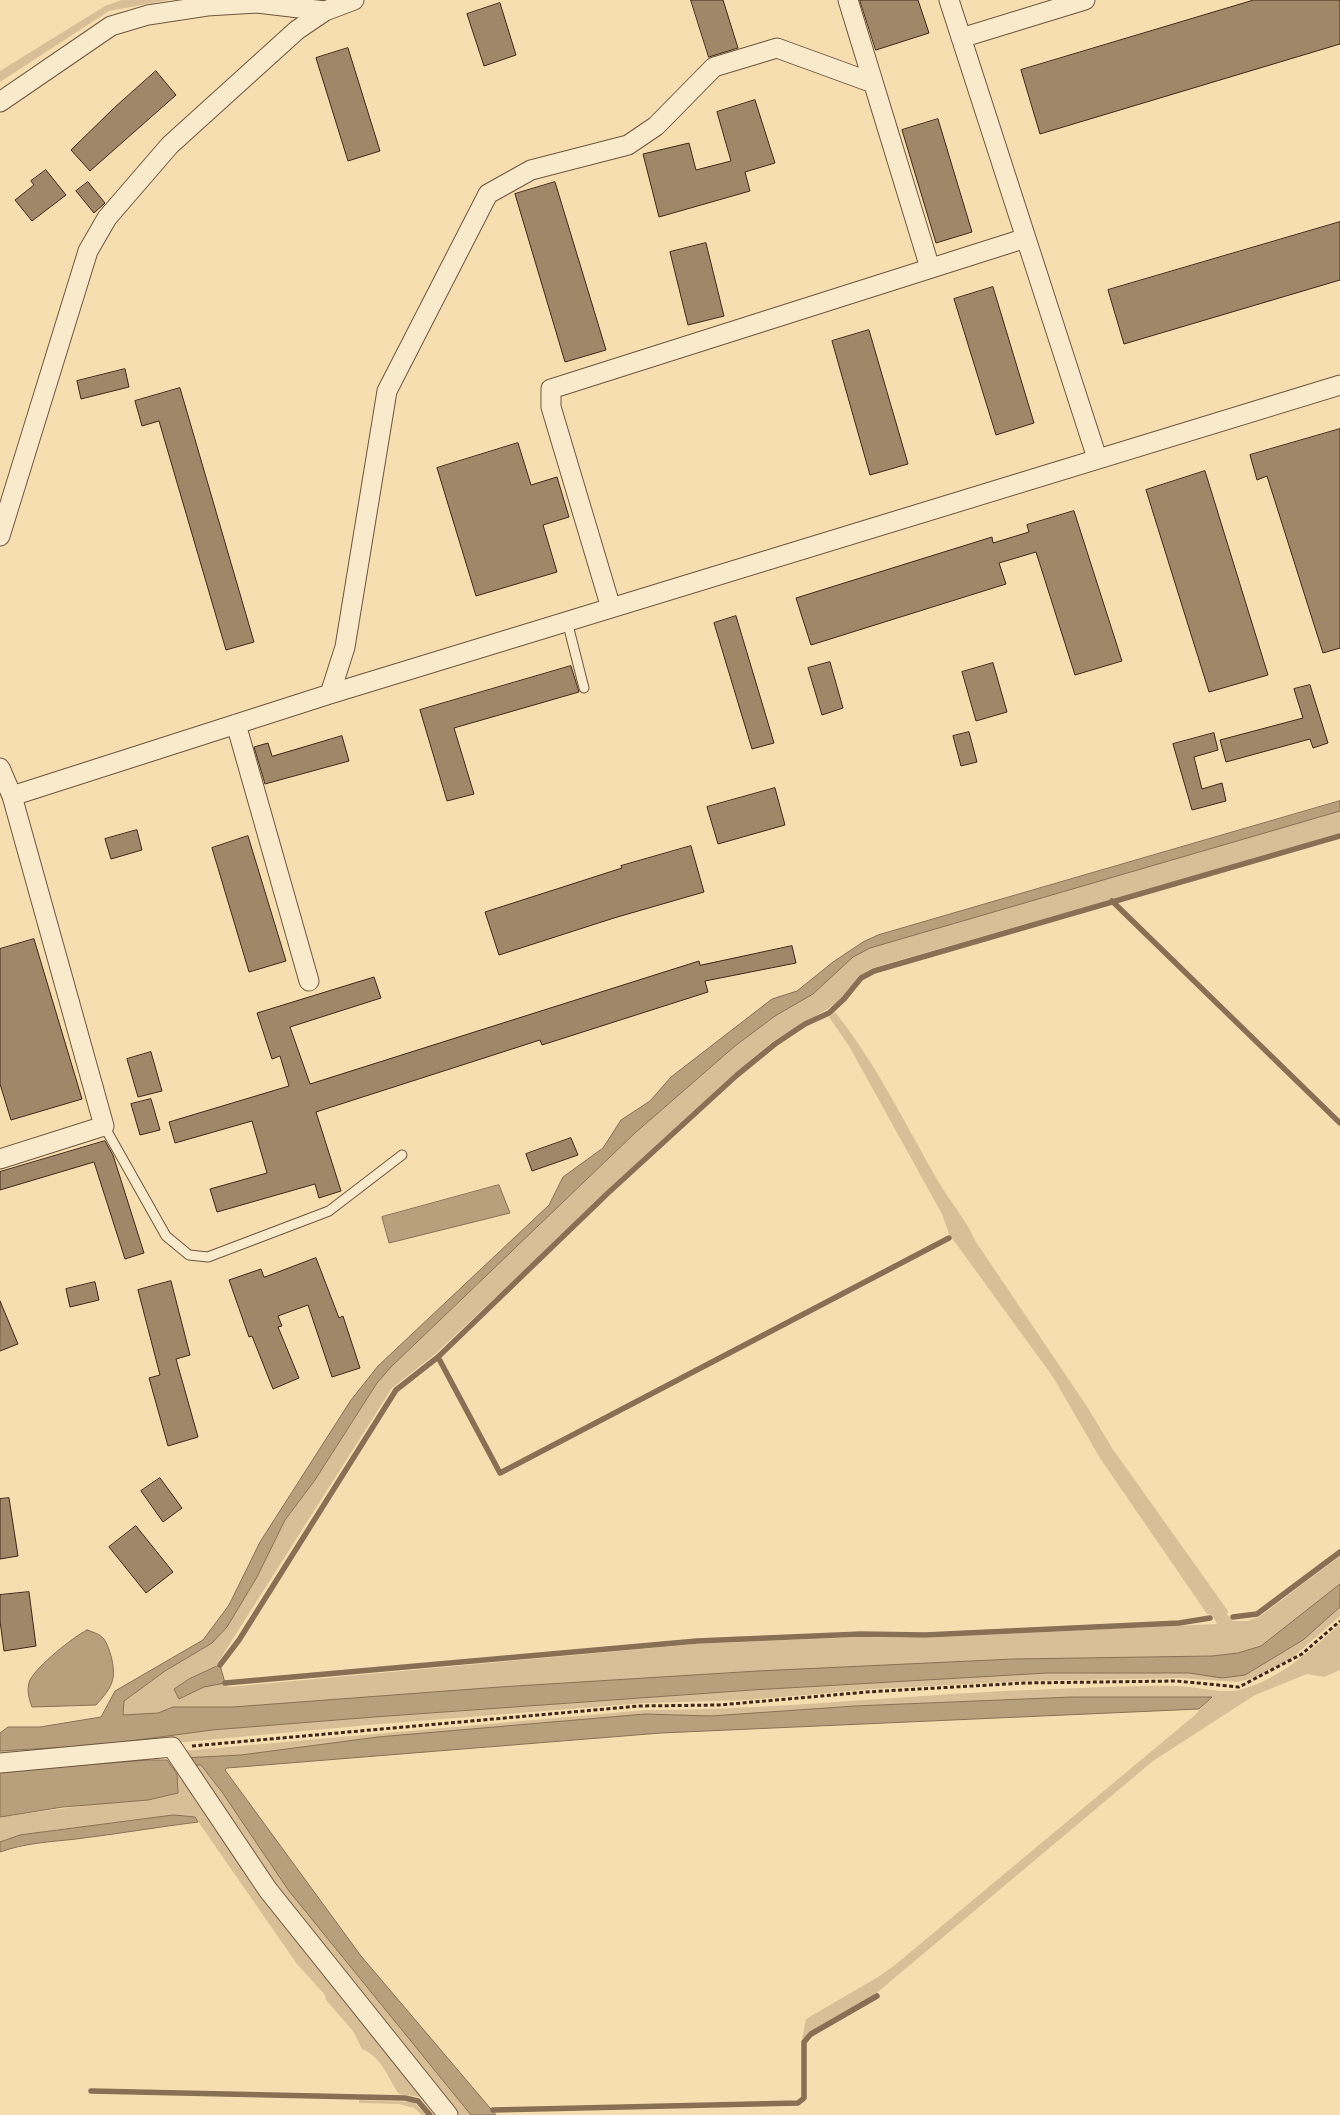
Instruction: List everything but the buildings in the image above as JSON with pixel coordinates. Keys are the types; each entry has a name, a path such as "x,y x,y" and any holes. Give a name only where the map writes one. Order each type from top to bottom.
{"street":[{"path":"0,536 88,251 107,218 170,145 266,57 297,30 326,11 354,0"},
{"path":"848,0 930,268"},
{"path":"949,0 1097,458"},
{"path":"961,38 1085,0"},
{"path":"0,102 111,26 148,15 207,6 257,3 326,11"},
{"path":"330,694 346,647 388,391 488,194 531,170 628,145 656,126 714,67 777,48 873,83"},
{"path":"611,608 551,407 551,388 1026,238"},
{"path":"12,796 330,694 1340,385"},
{"path":"236,724 309,980"},
{"path":"0,768 12,796 104,1126 0,1159"},
{"path":"0,1763 172,1747 268,1890 448,2115"}],"lane":[{"path":"567,622 584,688"},
{"path":"104,1126 166,1236 190,1255 208,1257 329,1211 402,1155"}],"path":[{"path":"172,1747 639,1706 719,1705 877,1692 1024,1683 1176,1681 1239,1686 1302,1654 1340,1621"}],"shaded area":[{"path":"122,0 169,0 109,11 0,82 0,71 105,6"},
{"path":"1340,801 1340,811 870,948 853,957 813,994 775,1016 735,1046 635,1133 391,1367 377,1383 315,1480 285,1520 257,1577 227,1627 212,1643 165,1671 124,1701 123,1715 158,1713 173,1707 233,1707 500,1687 758,1671 1013,1659 1212,1656 1238,1653 1261,1646 1340,1584 1340,1607 1303,1640 1245,1675 1222,1678 1189,1673 1047,1673 752,1690 212,1730 100,1745 0,1751 0,1733 8,1727 40,1727 101,1717 115,1691 203,1640 229,1605 260,1542 351,1400 378,1366 549,1205 563,1177 603,1148 621,1120 650,1101 671,1077 772,999 797,991 833,962 863,942 878,935"},
{"path":"1340,811 1340,834 873,968 859,976 840,1000 772,1042 735,1073 434,1355 392,1388 215,1667 189,1679 179,1699 204,1687 225,1683 228,1687 696,1644 861,1637 924,1638 1217,1624 1212,1615 1207,1614 1100,1458 1053,1377 949,1234 942,1214 849,1046 829,1017 835,1012 877,1073 938,1181 968,1226 976,1242 1088,1408 1112,1448 1228,1611 1227,1614 1233,1621 1247,1621 1259,1617 1340,1556 1340,1584 1281,1634 1261,1646 1249,1650 1212,1656 1013,1659 233,1707 173,1707 158,1713 123,1716 124,1701 165,1671 212,1643 227,1627 257,1577 285,1520 315,1480 377,1383 391,1367 635,1133 735,1046 775,1016 813,994 853,957 870,948"},
{"path":"499,1185 510,1213 389,1243 382,1217"},
{"path":"1340,1607 1340,1616 1292,1658 1256,1677 1238,1682 1179,1678 1026,1681 873,1689 748,1700 645,1703 380,1724 0,1759 0,1751 100,1745 212,1730 752,1690 1047,1673 1189,1673 1222,1677 1245,1675 1303,1640"},
{"path":"1340,1624 1340,1670 1324,1677 1307,1674 1255,1695 1153,1761 873,1996 802,2039 806,2019 895,1965 1195,1715 1211,1697 1073,1697 855,1706 711,1716 645,1714 378,1737 241,1755 182,1758 183,1751 646,1710 748,1707 1003,1691 1130,1686 1183,1686 1232,1691 1254,1685 1281,1672 1306,1654"},
{"path":"87,1630 102,1637 110,1652 113,1674 112,1682 106,1693 96,1705 32,1707 28,1687 34,1674 56,1652"},
{"path":"220,1665 225,1683 204,1687 179,1699 174,1689 189,1679"},
{"path":"1073,1697 1212,1697 1199,1709 661,1733 227,1768 225,1770 361,1956 496,2115 471,2115 289,1891 222,1792 201,1765 188,1765 182,1758 241,1755 378,1737 645,1714 711,1716 855,1706"},
{"path":"167,1760 177,1774 178,1793 148,1800 63,1807 0,1817 0,1772"},
{"path":"188,1765 201,1765 222,1792 289,1891 471,2115 452,2115 331,1968"},
{"path":"177,1774 195,1794 442,2115 435,2115 420,2097 399,2094 384,2068 369,2052 362,2049 353,2031 326,2000 325,1995 297,1964 195,1817 150,1818 26,1835 0,1842 0,1817 178,1793"},
{"path":"174,1815 195,1817 198,1822 37,1843 0,1852 0,1842 20,1835"},
{"path":"359,2100 413,2102 427,2115 422,2115 414,2108 399,2104 359,2103"}],"waterway":[{"path":"220,1665 239,1640 396,1390 438,1357 608,1193 737,1075 775,1044 805,1024 829,1013 844,999 861,978 874,971 1340,836"},
{"path":"1112,901 1340,1123"},
{"path":"438,1357 500,1473 949,1238"},
{"path":"1233,1617 1257,1614 1340,1552"},
{"path":"225,1683 697,1641 861,1634 925,1635 1179,1623 1210,1618"},
{"path":"493,2110 798,2103 804,2098 804,2042 811,2034 877,1996"},
{"path":"91,2091 405,2098 418,2101 430,2115"}]}
